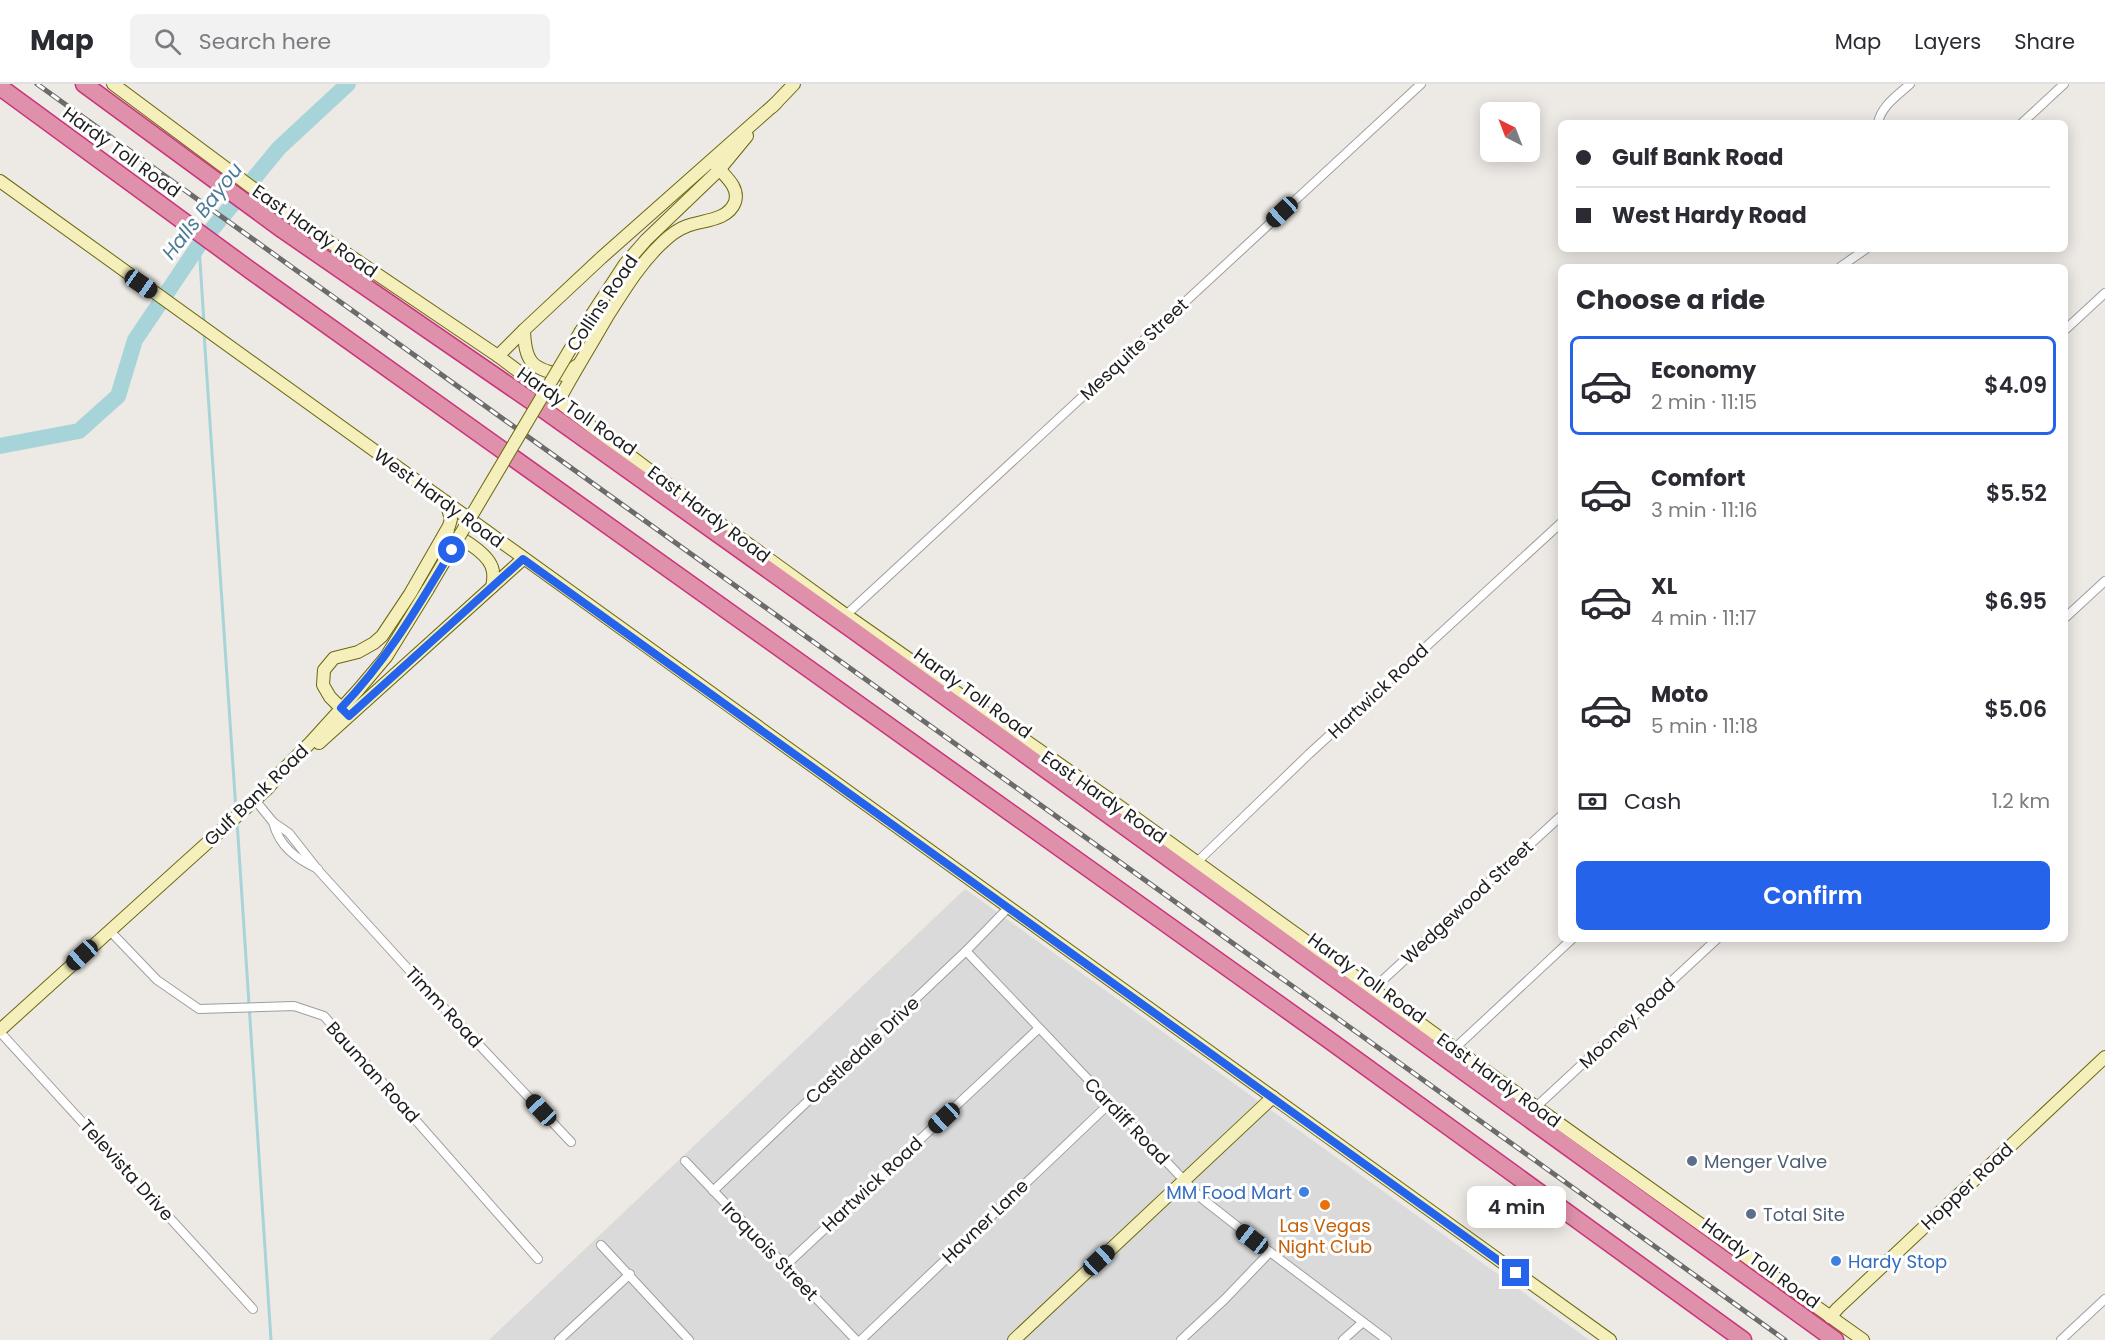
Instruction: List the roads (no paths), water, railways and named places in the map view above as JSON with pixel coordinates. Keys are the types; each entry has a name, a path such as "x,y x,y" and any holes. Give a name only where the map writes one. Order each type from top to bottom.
{"highway":[{"name":"Hardy Toll Road","path":"84,84 284,230 537,405 847,626 1835,1340"},
{"name":"Hardy Toll Road","path":"0,87 254,273 1329,1040 1743,1340"}],"main road":[{"name":"Collins Road","path":"345,712 386,657 428,590 580,331 625,264 715,165 794,84"},
{"name":"East Hardy Road","path":"119,86 285,212 498,356 722,525 846,615 1197,862 1863,1340"},
{"path":"498,356 601,258 715,165 732,182 735,192 734,203 726,213 705,223 689,225 680,230 648,258 626,287 559,400"},
{"name":"West Hardy Road","path":"0,181 1610,1340"},
{"path":"524,330 524,351 531,362 549,373 564,375 579,364"},
{"path":"446,502 451,519 449,526 410,594 382,636 365,649 334,658 324,670 323,685 330,697 345,712 523,559"},
{"path":"441,541 449,536 457,537 486,556 494,570 492,587"},
{"name":"Gulf Bank Road","path":"0,1031 268,788 345,712"},
{"name":"Hopper Road","path":"1830,1317 2105,1057"},
{"path":"1014,1340 1272,1097"}],"street":[{"name":"Mesquite Street","path":"846,615 1421,84"},
{"path":"1878,120 1879,114 1885,106 1910,84"},
{"path":"2025,120 2064,84"},
{"path":"1844,264 1862,252"},
{"path":"2068,327 2105,293"},
{"name":"Hartwick Road","path":"1197,862 1323,740 1558,526"},
{"path":"2068,615 2105,581"},
{"name":"Timm Road","path":"252,802 273,822 280,840 292,854 318,870 571,1142"},
{"name":"Wedgewood Street","path":"1373,989 1558,819"},
{"name":"Castledale Drive","path":"713,1191 966,951 1009,907"},
{"name":"Bauman Road","path":"109,930 157,980 199,1009 294,1006 324,1017 538,1259"},
{"path":"1455,1048 1569,942"},
{"name":"Mooney Road","path":"1536,1107 1714,942"},
{"name":"Cardiff Road","path":"966,951 1200,1197 1387,1340"},
{"name":"Hartwick Road","path":"785,1266 1038,1029"},
{"name":"Televista Drive","path":"0,1031 253,1309"},
{"name":"Havner Lane","path":"861,1340 1110,1103"},
{"name":"Iroquois Street","path":"685,1161 856,1340"},
{"path":"602,1245 689,1340"},
{"path":"1180,1340 1225,1299 1270,1252"},
{"path":"559,1340 630,1274"},
{"path":"2061,1340 2105,1299"},
{"path":"1343,1340 1363,1322"}],"waterway":[{"name":"Halls Bayou","path":"0,446 79,431 118,396 135,340 199,245 279,148 348,84"},
{"path":"199,245 204,323"},
{"path":"204,333 236,811"},
{"path":"237,821 271,1340"}],"railway":[{"path":"37,84 1785,1340"}],"place":[{"name":"Menger Valve","path":"1692,1161"},
{"name":"MM Food Mart","path":"1304,1192"},
{"name":"Las Vegas Night Club","path":"1325,1205"},
{"name":"Total Site","path":"1751,1214"},
{"name":"Hardy Stop","path":"1836,1261"}]}
